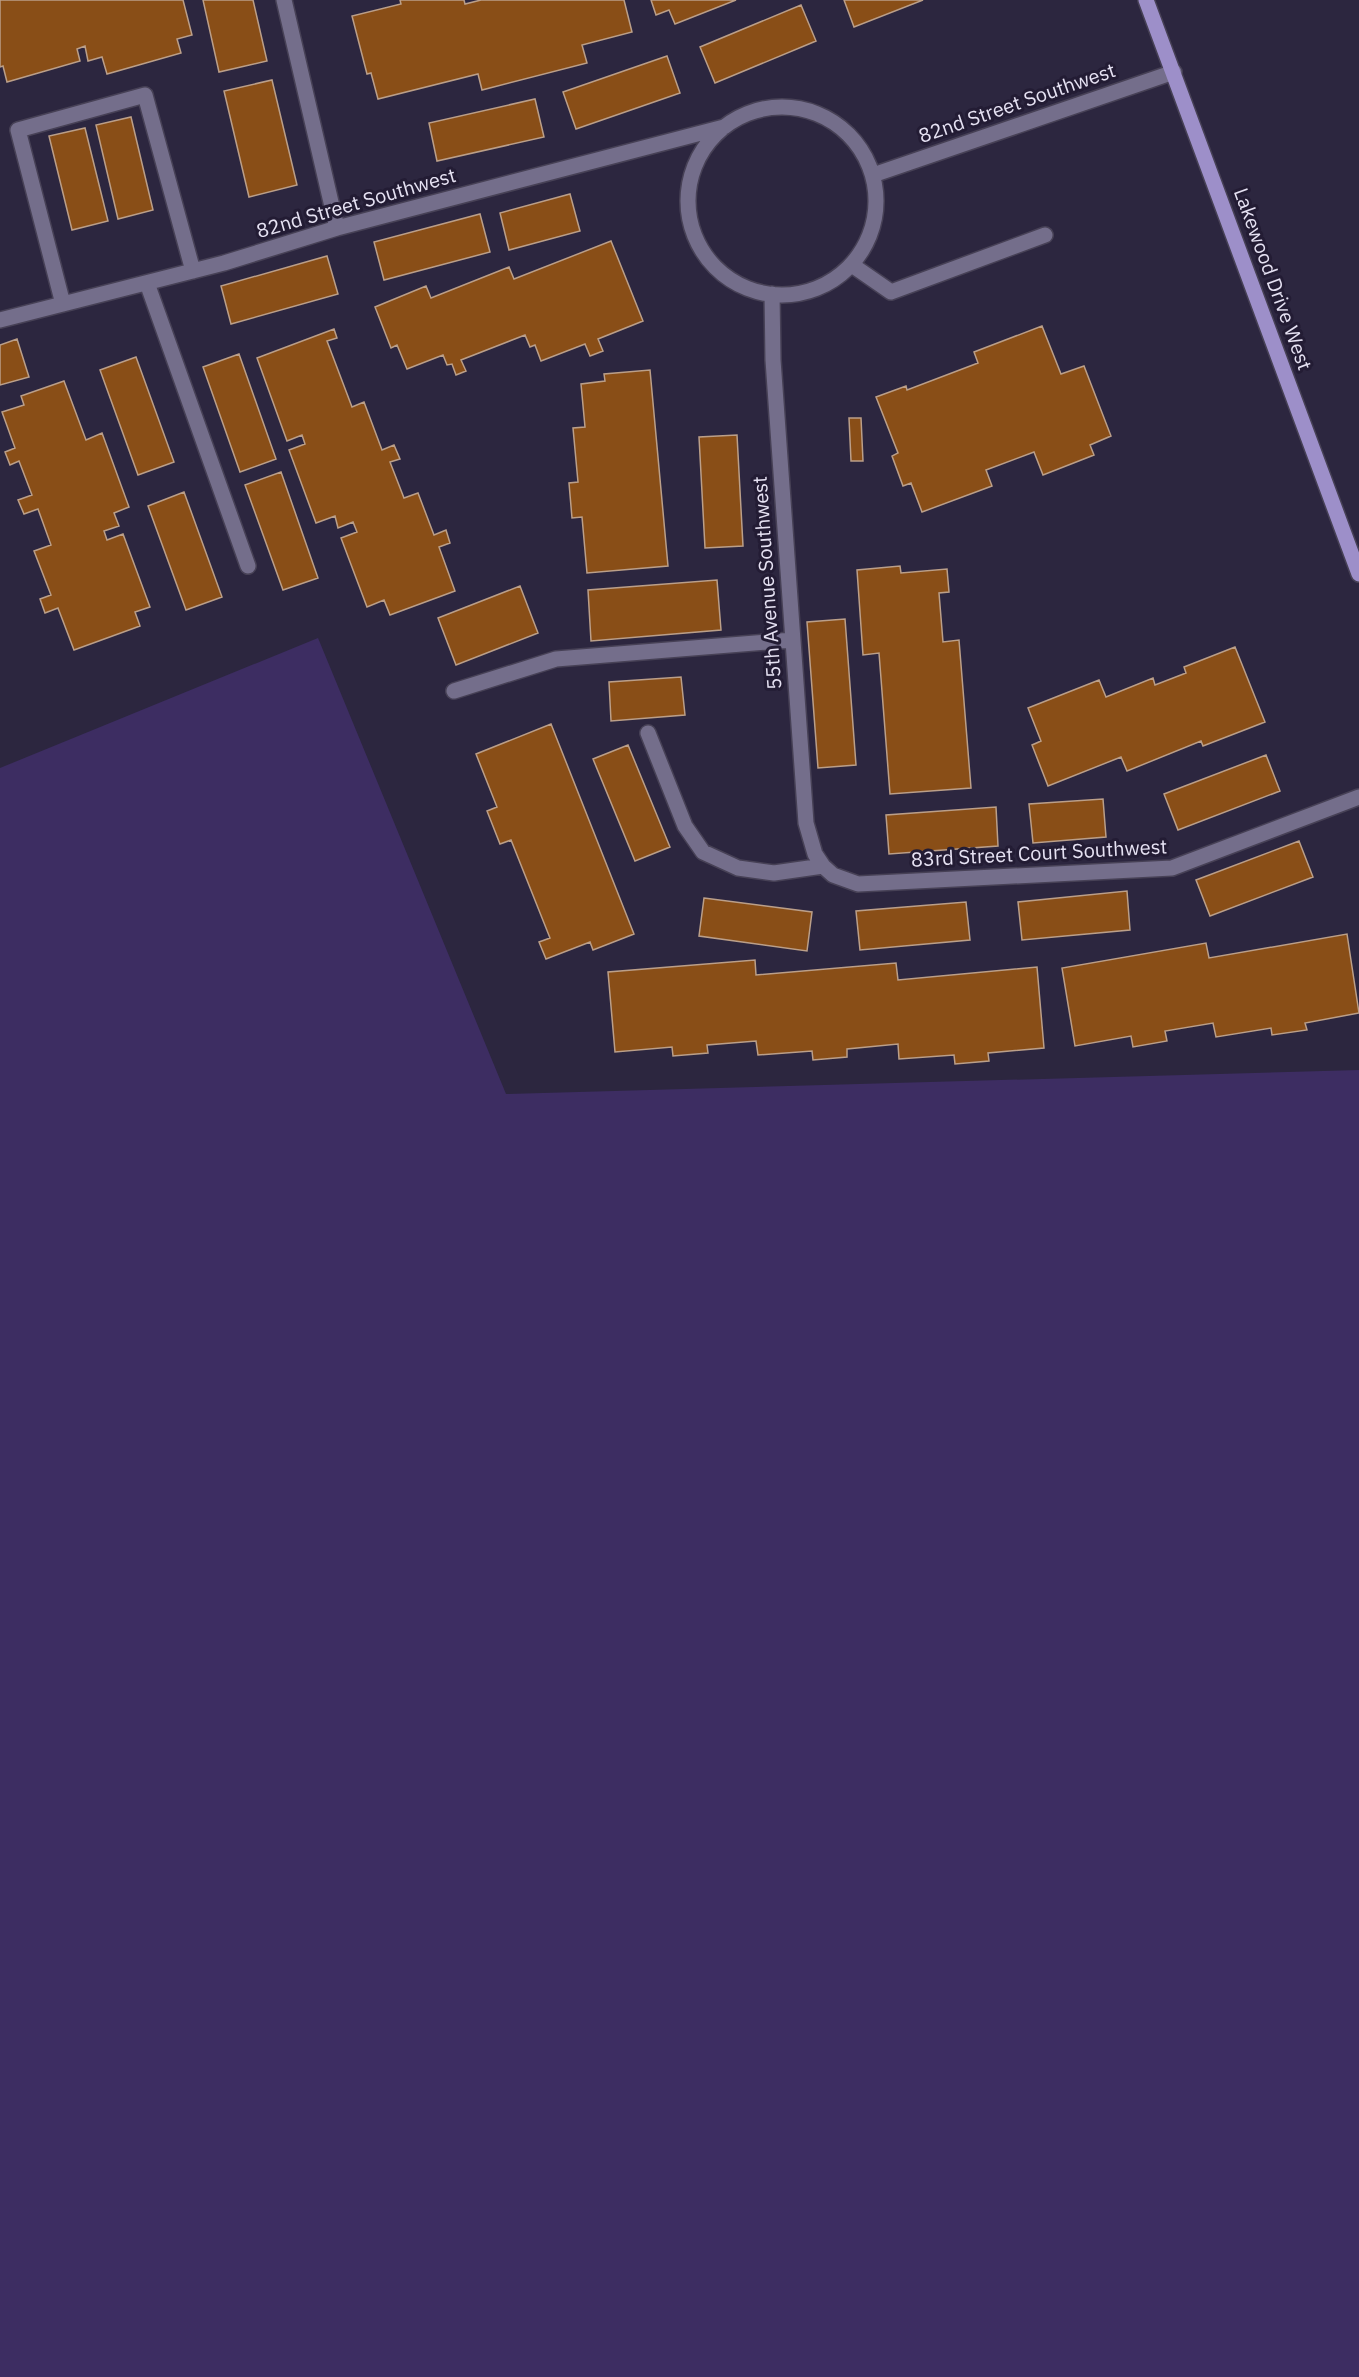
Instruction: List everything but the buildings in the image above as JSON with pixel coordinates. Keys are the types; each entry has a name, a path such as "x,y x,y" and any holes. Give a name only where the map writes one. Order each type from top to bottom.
{"main road":[{"name":"Lakewood Drive West","path":"1146,0 1359,574"}],"street":[{"path":"284,0 337,228"},
{"name":"82nd Street Southwest","path":"873,175 1174,72"},
{"path":"63,304 18,130 145,95 193,271"},
{"path":"781,106 811,111 838,125 860,147 873,175 876,206 869,238 852,265 829,283 801,293 772,294 742,286 716,268 697,242 688,211 691,180 703,150 724,127 750,112 760,110 781,106"},
{"name":"82nd Street Southwest","path":"0,320 193,271 337,228 724,127"},
{"path":"852,265 891,292 1045,235"},
{"path":"147,283 248,566"},
{"name":"55th Avenue Southwest","path":"772,294 773,360 806,823 815,854 823,866"},
{"path":"454,691 556,659 792,640"},
{"path":"648,733 685,826 703,852 738,868 774,873 823,866"},
{"name":"83rd Street Court Southwest","path":"823,866 833,875 858,884 1172,868 1359,797"}],"shaded area":[{"path":"318,638 506,1094 1359,1070 1359,2377 0,2377 0,768"}]}
